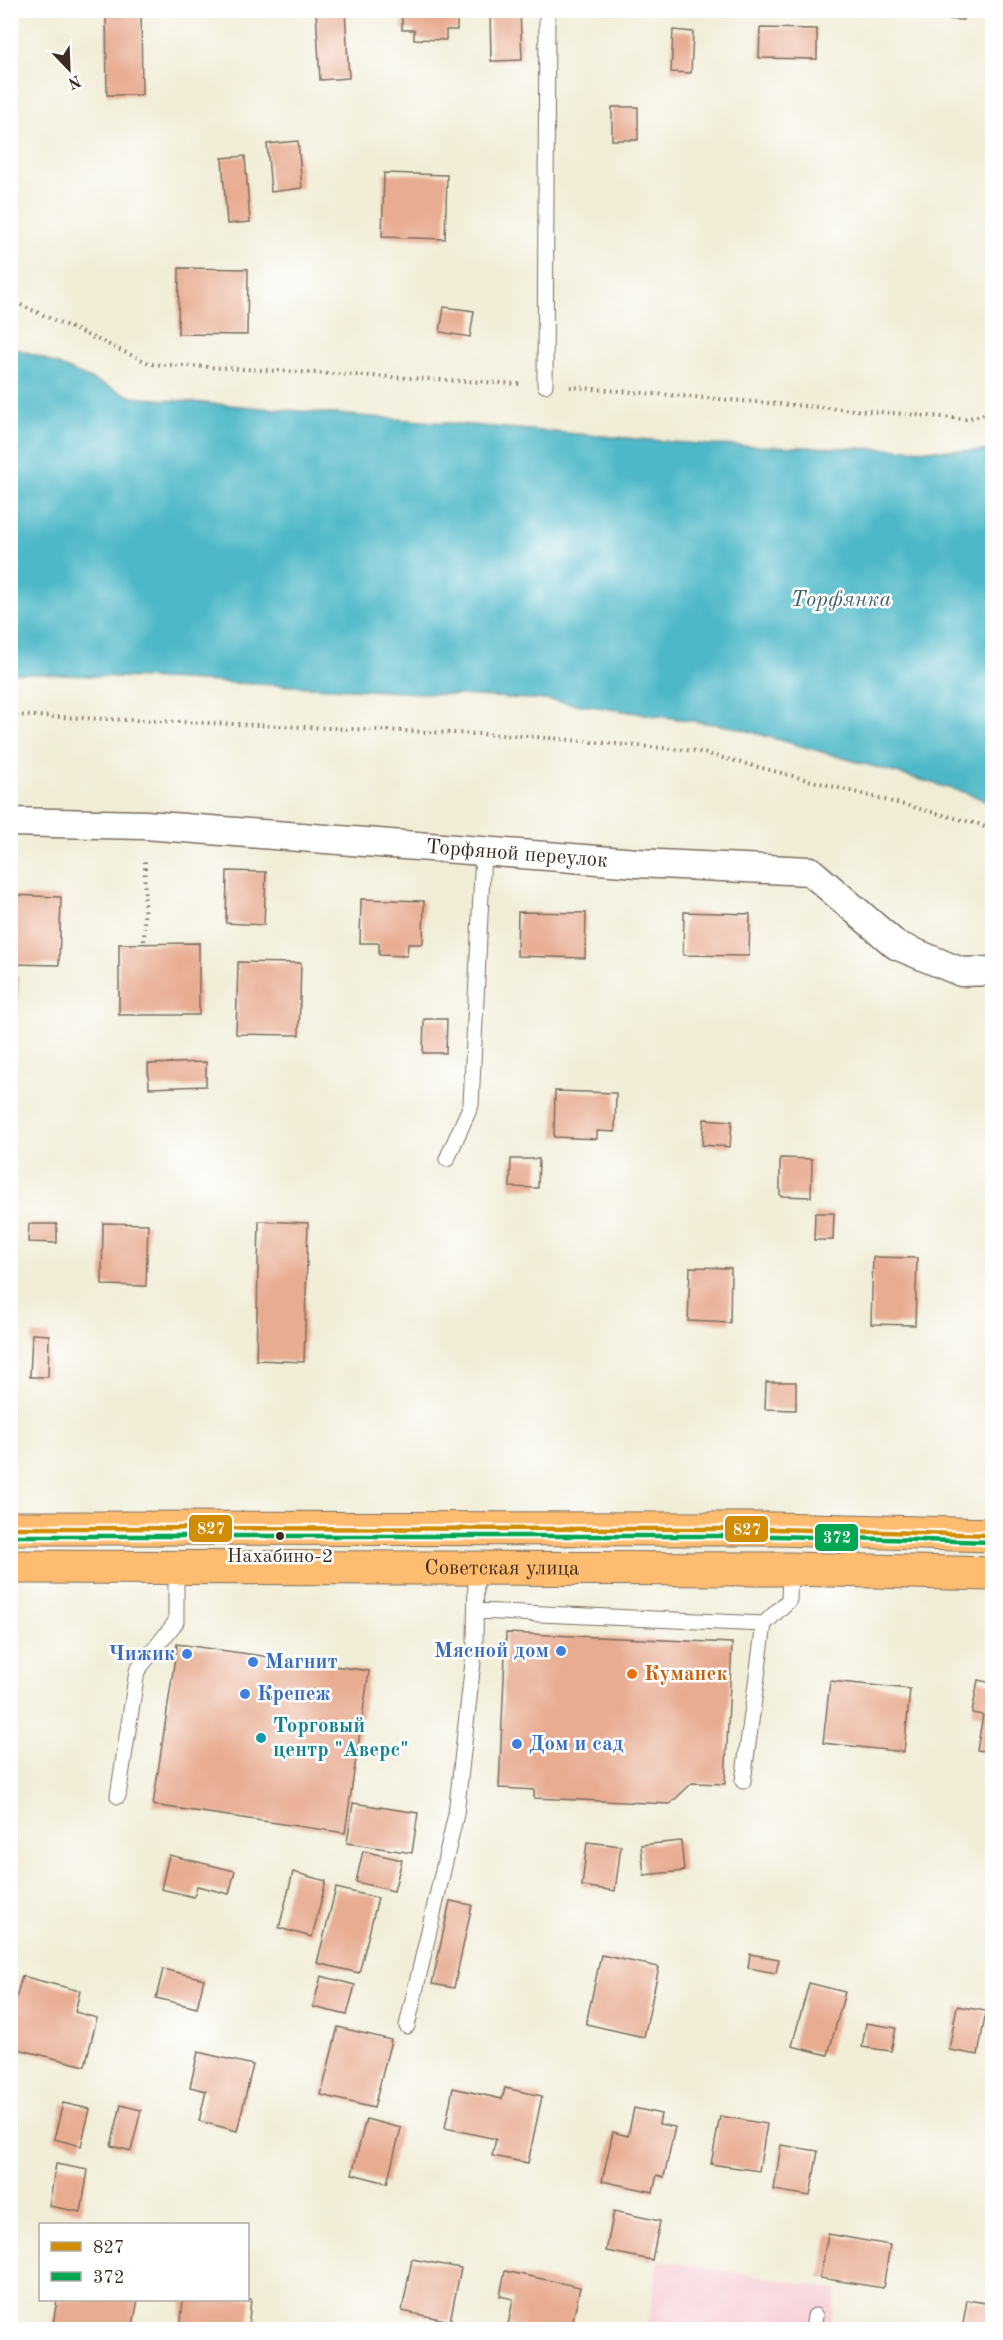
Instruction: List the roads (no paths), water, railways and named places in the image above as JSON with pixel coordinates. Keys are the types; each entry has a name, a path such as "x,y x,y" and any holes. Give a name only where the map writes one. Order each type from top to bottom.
{"main road":[{"name":"Советская улица","path":"10,1528 775,1529 993,1535"},
{"name":"Советская улица","path":"10,1567 790,1569 993,1574"}],"street":[{"name":"Торфяной переулок","path":"10,822 145,825 637,863 810,871 896,945 960,972 993,971"}],"lane":[{"path":"545,385 547,10"},
{"path":"447,1159 471,1105 483,852"},
{"path":"118,1796 137,1671 176,1622 176,1566"},
{"path":"407,2026 456,1814 475,1644 476,1568"},
{"path":"743,1781 764,1623 789,1600 790,1569"},
{"path":"476,1611 764,1623"}],"water":[{"name":"Торфянка","path":"11,347 132,397 710,445 986,451 992,449 992,803 967,793 734,727 548,700 11,673"}],"place":[{"name":"Нахабино-2","path":"280,1536"},
{"name":"Мясной дом","path":"561,1651"},
{"name":"Чижик","path":"187,1654"},
{"name":"Магнит","path":"253,1662"},
{"name":"Куманек","path":"632,1674"},
{"name":"Крепеж","path":"245,1694"},
{"name":"Торговый центр \"Аверс\"","path":"261,1738"},
{"name":"Дом и сад","path":"517,1744"}]}
